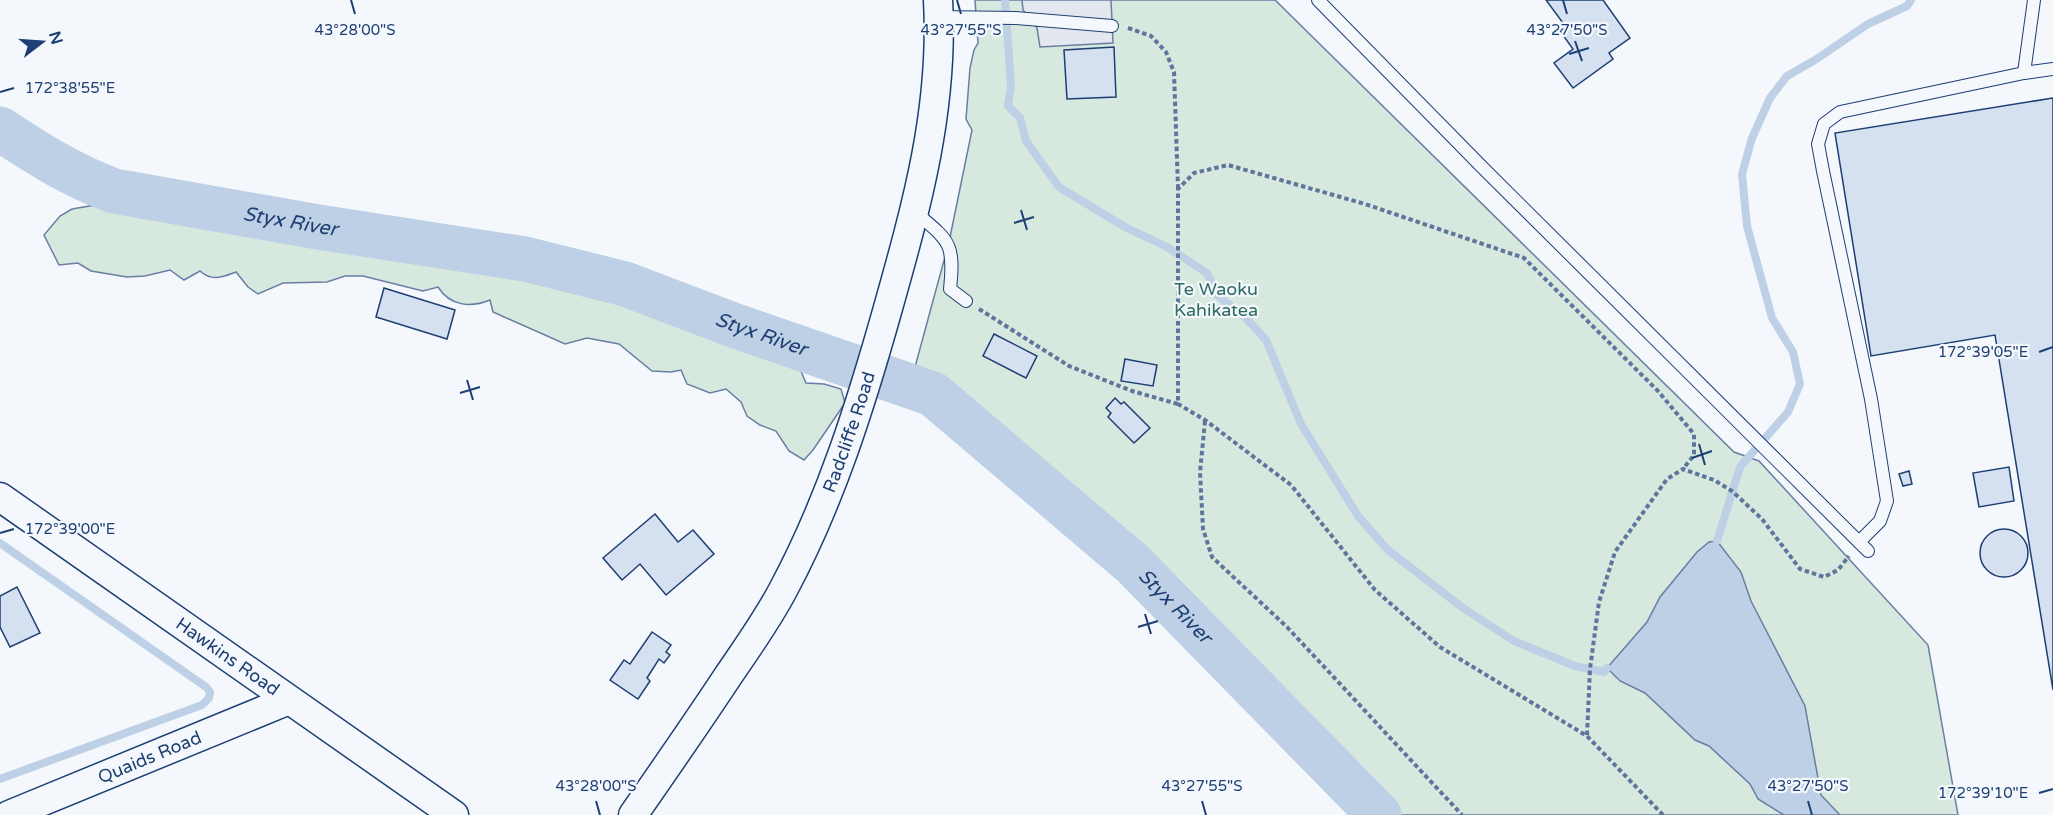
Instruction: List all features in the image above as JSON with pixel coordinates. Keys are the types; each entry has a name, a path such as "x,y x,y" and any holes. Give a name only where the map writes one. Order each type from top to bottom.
{"street":[{"name":"Radcliffe Road","path":"633,815 783,591 813,532 861,399 914,211 931,139 936,96 938,9"},
{"name":"Hawkins Road","path":"0,497 454,815"},
{"name":"Quaids Road","path":"9,815 289,700"}],"lane":[{"path":"1318,0 1863,547 1880,521 1887,501 1871,399 1821,162 1818,144 1824,124 1840,112 2024,73 2053,69"},
{"path":"2024,73 2034,0"},
{"path":"938,9 996,18 1112,26"},
{"path":"914,211 946,239 953,262 950,289 966,301"}],"path":[{"path":"1112,26 1131,28 1151,36 1166,52 1174,72 1178,189 1178,404"},
{"path":"1178,189 1194,173 1228,165 1365,204 1524,258 1658,392 1694,434 1694,454 1683,470 1667,479 1615,552 1599,602 1590,669 1587,736"},
{"path":"966,301 1069,366 1132,391 1178,404 1205,420 1291,485 1375,590 1440,647 1587,736 1663,815"},
{"path":"1205,420 1200,472 1203,529 1212,557 1287,627 1462,815"},
{"path":"1683,470 1714,480 1732,491 1762,519 1800,569 1824,577 1838,570 1863,547"}],"green space":[{"name":"Te Waoku Kahikatea","path":"975,0 1275,0 1734,452 1759,461 1928,645 1958,815 1393,815 915,367 949,242 972,130 966,119 970,68 978,43"},
{"path":"156,187 168,197 179,212 186,213 197,200 201,190 255,194 259,210 277,210 295,221 309,234 357,243 392,254 450,264 473,252 502,255 514,264 529,267 549,263 595,265 604,272 623,298 640,291 663,289 701,301 717,322 739,335 764,341 797,362 806,383 824,384 841,389 845,403 804,460 789,451 776,431 760,425 747,416 741,402 726,389 710,393 687,384 681,370 652,371 619,344 587,338 565,344 493,312 490,300 483,303 461,304 448,298 438,287 423,291 363,276 345,276 327,282 283,283 258,294 248,287 236,272 222,277 213,277 200,271 184,280 170,270 145,276 127,277 91,271 78,263 59,265 44,235 60,216 72,209 113,202 139,188"}],"shaded area":[{"path":"1022,0 1111,0 1113,43 1040,47 1037,28 1023,10"}],"water":[{"path":"1717,541 1741,572 1751,601 1805,706 1821,795 1840,815 1784,815 1758,799 1750,784 1709,746 1695,740 1645,693 1620,681 1607,668 1647,622 1660,597 1697,552 1709,542"}],"building":[{"path":"1546,0 1603,0 1630,38 1609,53 1613,59 1573,88 1554,63 1573,49 1560,31 1566,27"},
{"path":"1114,47 1116,97 1067,99 1064,50"},
{"path":"2053,98 2053,690 1995,335 1871,356 1835,133"},
{"path":"384,288 455,310 447,339 376,317"},
{"path":"994,334 1037,356 1026,378 983,356"},
{"path":"1125,359 1157,365 1153,386 1121,381"},
{"path":"1115,398 1121,404 1124,402 1150,428 1134,443 1108,417 1111,413 1106,408"},
{"path":"2009,467 2014,501 1979,507 1973,473"},
{"path":"1909,471 1912,484 1903,486 1899,474"},
{"path":"655,514 678,542 693,530 714,554 666,595 640,564 622,580 603,558"},
{"path":"2004,529 2021,536 2028,553 2021,570 2004,577 1987,570 1980,553 1987,536"},
{"path":"17,587 40,633 10,647 0,627 0,596"},
{"path":"652,632 671,645 666,652 670,655 664,663 659,659 647,678 650,681 638,699 610,680 624,660 630,664"}],"waterway":[{"path":"1005,0 1011,86 1008,106 1020,118 1026,141 1059,187 1125,227 1167,247 1207,273 1217,295 1245,317 1266,340 1301,424 1358,516 1388,550 1463,608 1514,641 1575,666 1604,672 1607,668"},
{"path":"1717,541 1740,467 1788,412 1800,384 1793,352 1772,318 1747,226 1742,174 1752,138 1770,98 1787,76 1868,24 1907,6 1911,0"},
{"name":"Styx River","path":"0,129 55,163 114,191 318,227 525,259 625,284 733,325 933,394 1133,564 1379,815"},
{"path":"0,543 210,692 209,698 202,705 0,779"}]}
